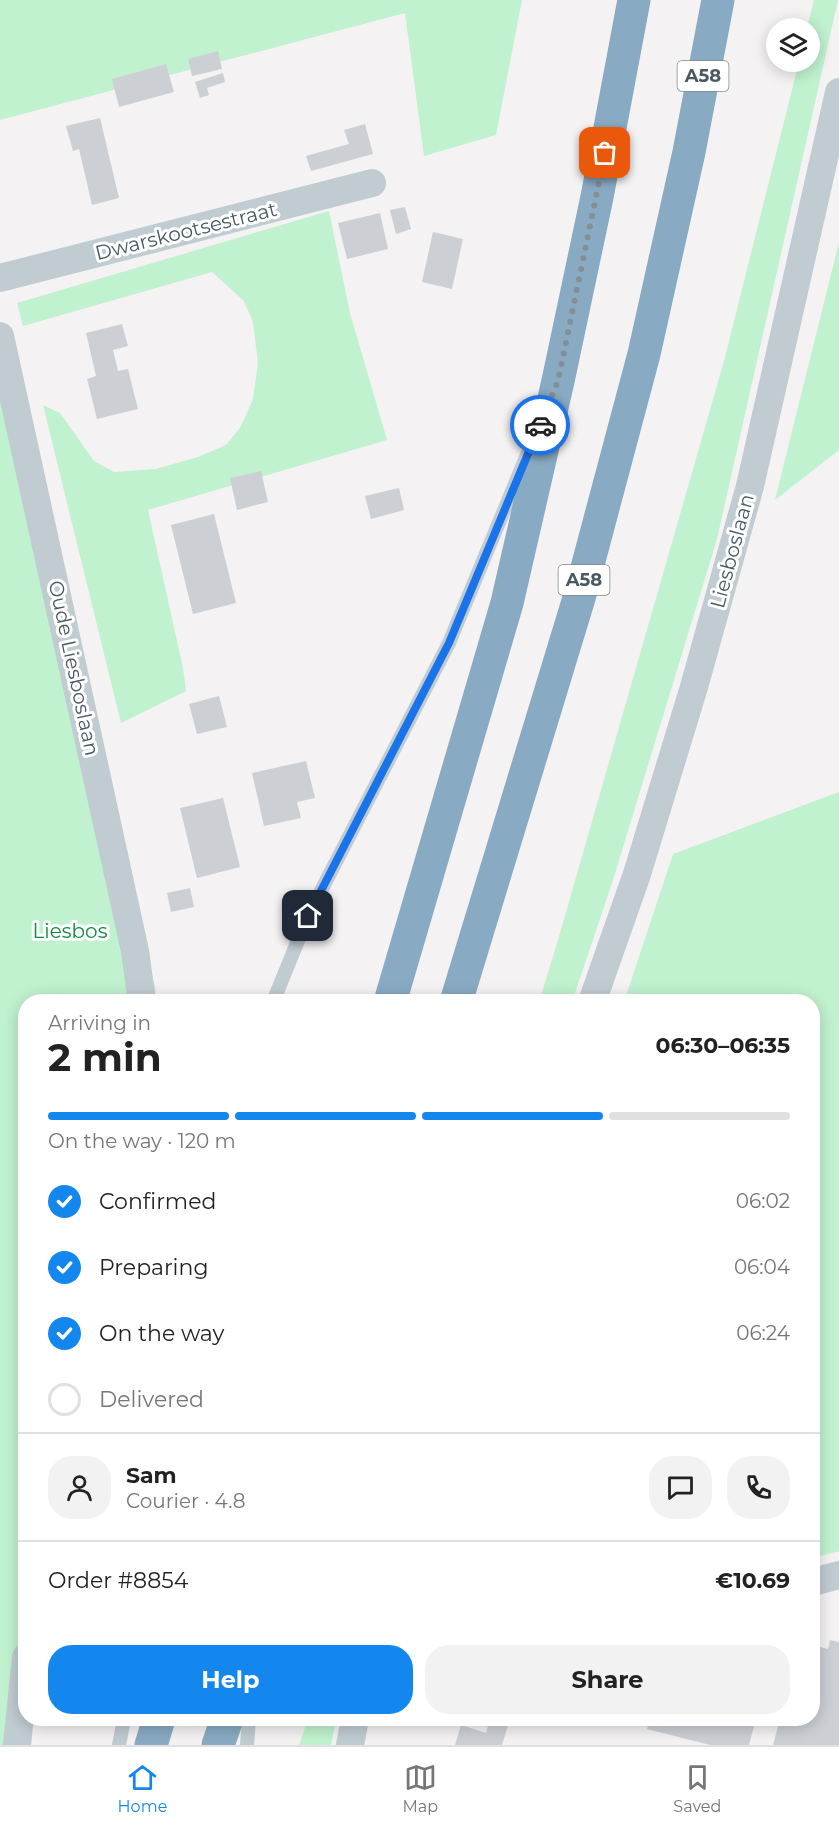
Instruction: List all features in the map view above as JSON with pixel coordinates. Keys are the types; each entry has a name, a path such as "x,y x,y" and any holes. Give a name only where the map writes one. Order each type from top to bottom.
{"highway":[{"path":"392,994 507,603 597,197 634,0"},
{"name":"A58","path":"458,994 579,598 641,365 689,152 718,0"},
{"path":"151,1745 157,1726"},
{"path":"218,1745 225,1726"}],"street":[{"name":"Liesboslaan","path":"595,994 637,874 691,698 750,486 839,92"},
{"name":"Dwarskootsestraat","path":"0,279 372,183"},
{"name":"Oude Liesboslaan","path":"0,336 6,379 135,951 141,994"},
{"path":"820,1580 839,1575"},
{"path":"17,1745 19,1726"},
{"path":"350,1745 354,1726"}],"lane":[{"path":"276,994 308,916 449,643 558,381"},
{"path":"119,1745 123,1726"},
{"path":"247,1745 248,1726"}],"green space":[{"path":"0,0 522,0 496,135 424,156 405,13 0,120"},
{"path":"814,0 838,0 717,539 613,880 575,994 541,994 558,940 724,361 796,72 820,72 820,18 810,18"},
{"path":"329,211 350,313 387,440 148,510 186,691 121,723 43,405 60,413 94,461 114,472 156,469 198,457 226,445 240,428 253,399 258,364 253,322 244,301 212,272 23,326 17,303"},
{"path":"839,242 839,450 775,500"},
{"name":"Liesbos","path":"0,376 156,991 155,994 18,994 18,1745 0,1745"},
{"path":"839,792 839,1551 820,1556 820,994 627,994 673,854"},
{"path":"306,1726 335,1726 331,1745 299,1745"}],"building":[{"path":"218,51 222,69 192,76 188,59"},
{"path":"166,64 174,92 119,107 112,79"},
{"path":"223,73 225,82 207,88 209,95 200,98 195,82"},
{"path":"100,118 119,198 92,205 79,149 73,151 66,126"},
{"path":"365,124 373,154 311,171 306,156 349,144 344,130"},
{"path":"405,207 411,229 396,234 390,210"},
{"path":"380,213 388,249 347,259 338,223"},
{"path":"433,232 463,239 452,289 422,282"},
{"path":"122,324 128,346 113,350 118,371 128,369 138,409 97,419 87,379 96,376 86,333"},
{"path":"261,471 268,502 237,510 230,478"},
{"path":"399,488 404,510 371,519 365,496"},
{"path":"214,514 236,603 193,614 171,525"},
{"path":"219,696 227,727 197,734 189,704"},
{"path":"306,761 315,798 297,802 301,818 264,826 252,773"},
{"path":"223,798 240,867 197,878 180,808"},
{"path":"190,888 194,907 171,912 167,893"},
{"path":"830,1640 839,1642 839,1745 773,1745 778,1726 820,1726 820,1647 828,1649"},
{"path":"461,1726 486,1733 488,1726 508,1726 502,1745 455,1745"},
{"path":"648,1726 754,1726 749,1745 710,1745 647,1729"}],"way so far":[{"path":"540,425 558,381 605,153"}],"route":[{"path":"308,916 449,643 540,425"}]}
